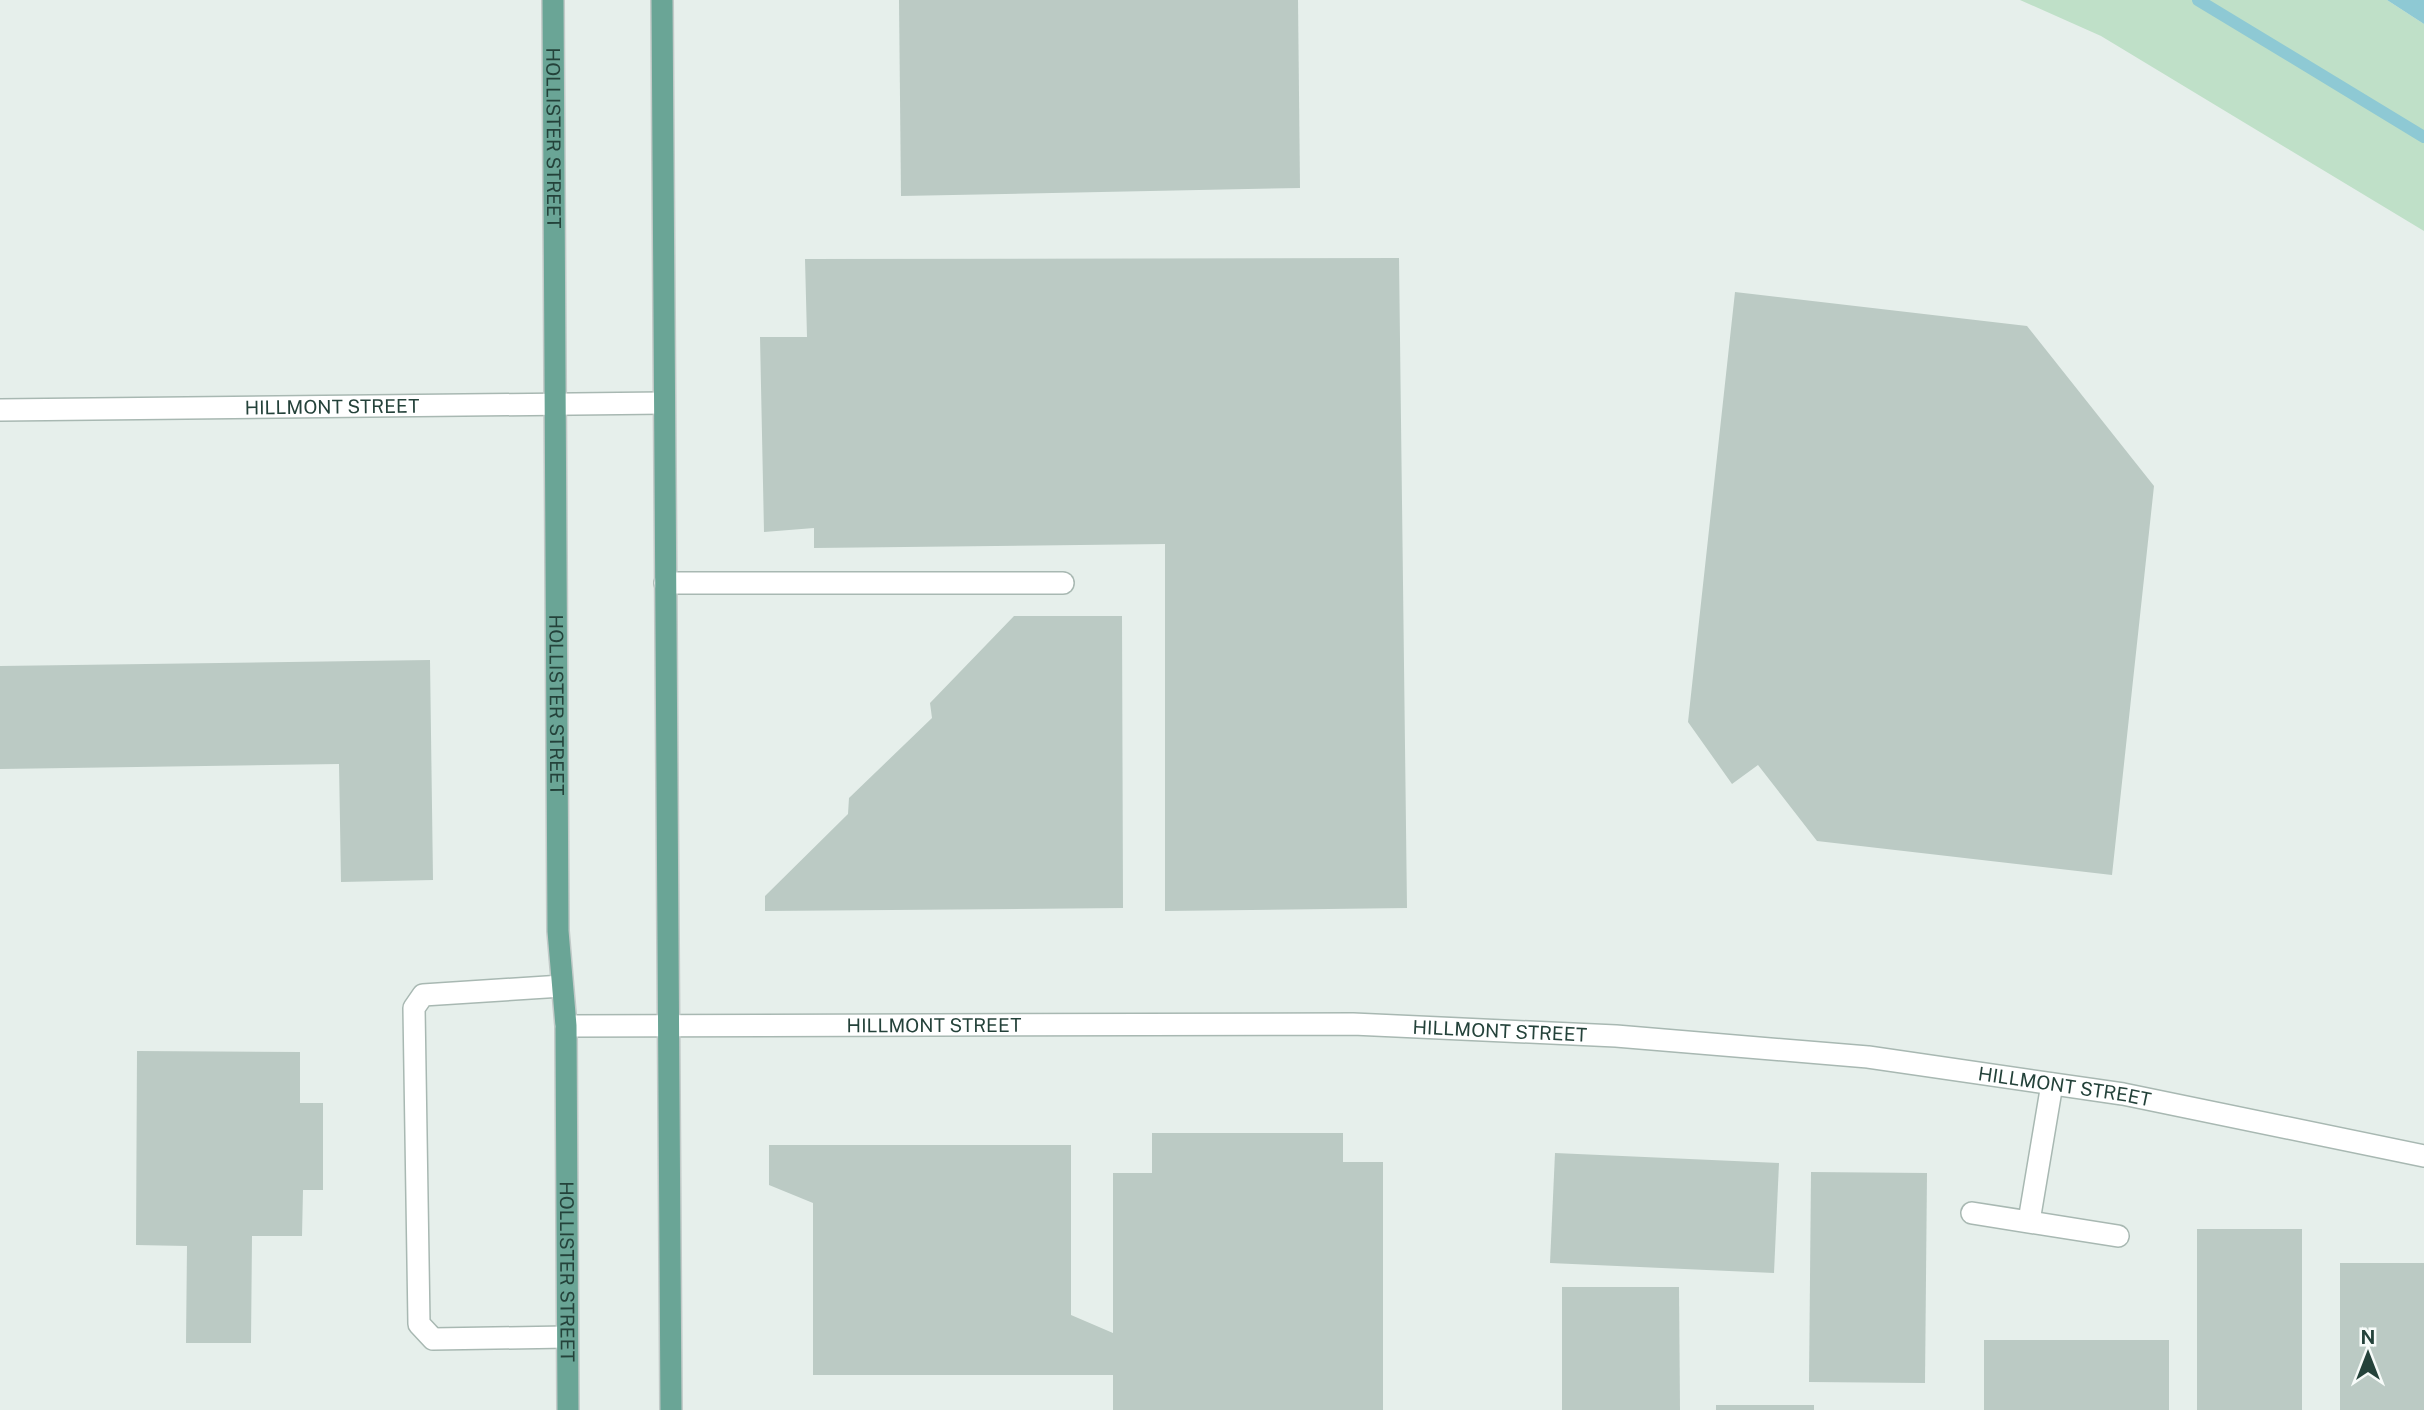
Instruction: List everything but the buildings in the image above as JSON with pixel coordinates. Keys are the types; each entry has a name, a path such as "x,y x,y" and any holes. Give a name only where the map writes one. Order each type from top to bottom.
{"main road":[{"name":"HOLLISTER STREET","path":"553,0 558,931 566,1026 568,1410"},
{"path":"662,0 671,1410"}],"street":[{"name":"HILLMONT STREET","path":"0,410 664,403"},
{"path":"665,583 1063,583"},
{"path":"562,986 423,995 414,1008 418,1297 419,1324 432,1339 567,1337"},
{"name":"HILLMONT STREET","path":"566,1026 1353,1024 1616,1036 1868,1057 2123,1094 2424,1156"},
{"path":"2029,1221 2052,1084"},
{"path":"1972,1213 2118,1236"}],"green space":[{"path":"2020,0 2387,0 2424,24 2424,231 2101,36"}],"water":[{"path":"2387,0 2424,0 2424,24"}],"waterway":[{"path":"2198,0 2424,137"}]}
